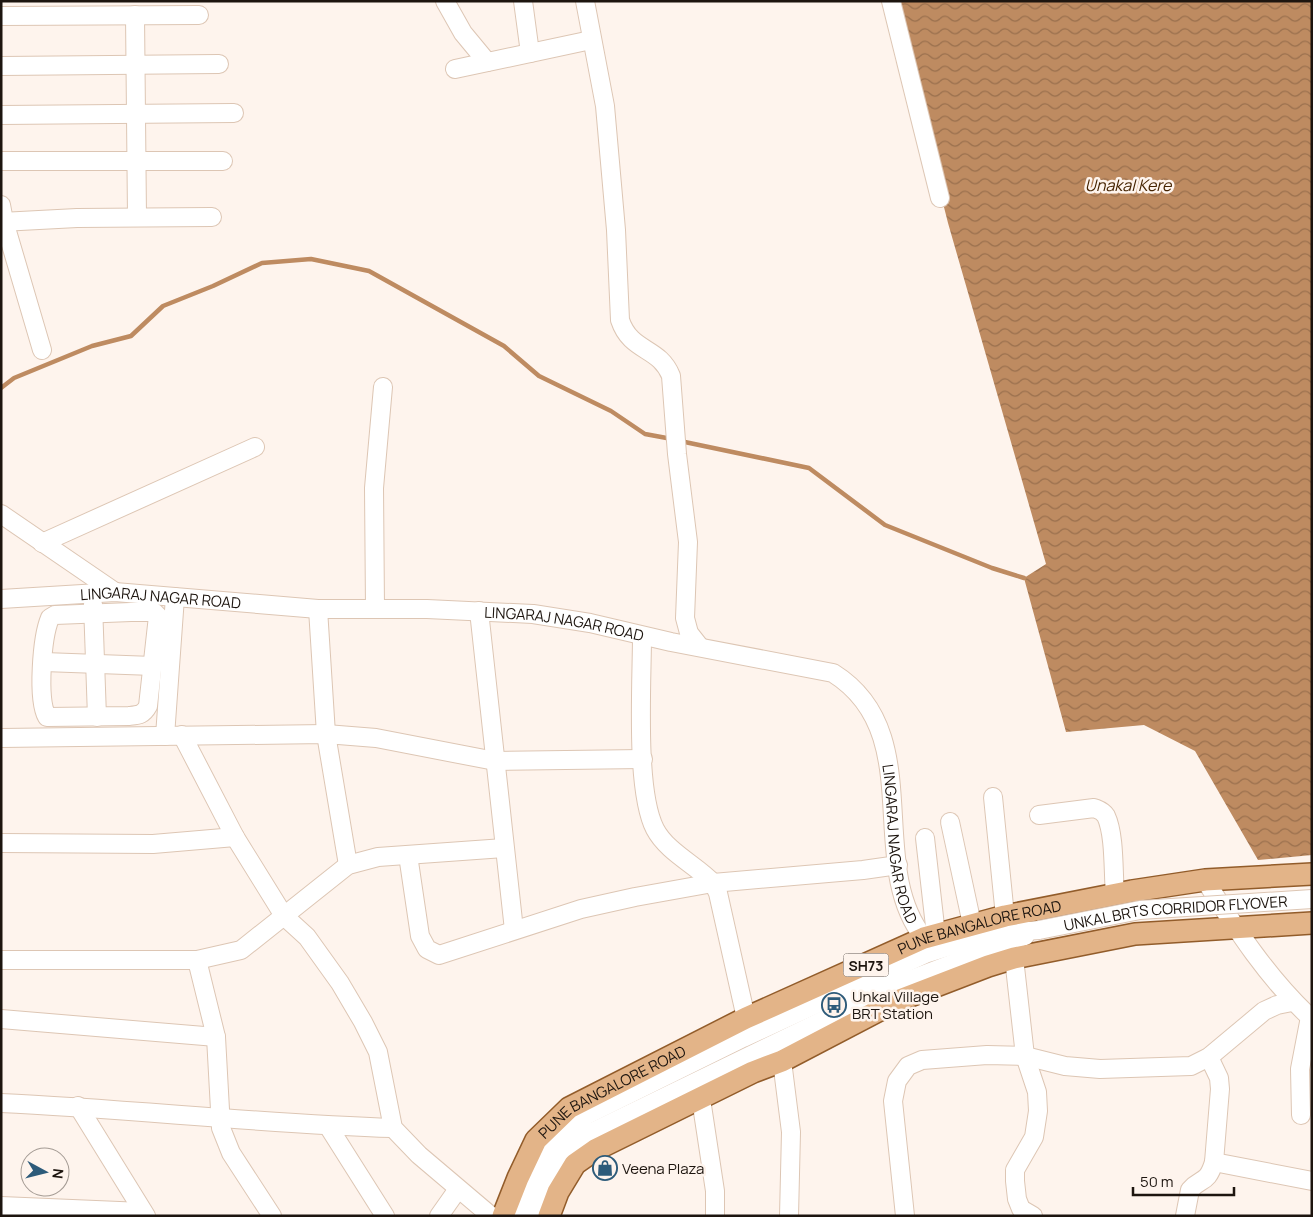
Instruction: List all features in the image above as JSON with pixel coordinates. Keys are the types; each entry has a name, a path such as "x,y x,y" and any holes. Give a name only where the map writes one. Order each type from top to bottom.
{"main road":[{"name":"PUNE BANGALORE ROAD","path":"503,1216 536,1140 569,1108 746,1018 930,936 1005,916 1115,894 1205,880 1312,874"},
{"path":"549,1216 558,1192 575,1164 595,1150 753,1072 782,1061 897,1001 1014,958 1135,934 1312,923"}],"street":[{"path":"445,1 463,33 487,62"},
{"path":"523,1 530,52"},
{"path":"585,1 605,106 616,230 620,320 625,334 666,364 671,376 677,454 688,542 685,618 689,633 700,647"},
{"path":"891,1 940,198"},
{"path":"135,15 137,218"},
{"path":"1,16 199,15"},
{"path":"455,69 591,40"},
{"path":"1,66 218,64"},
{"path":"1,115 234,113"},
{"path":"1,161 223,161"},
{"path":"42,350 2,216 212,217"},
{"path":"375,608 374,488 383,387"},
{"path":"42,542 255,447"},
{"path":"1,514 115,592"},
{"name":"LINGARAJ NAGAR ROAD","path":"1,599 115,592 318,608 375,608 533,614 565,618 642,636 833,673 850,684 866,702 878,724 886,756 898,865 906,911 912,923 930,936"},
{"path":"92,593 97,717"},
{"path":"165,736 175,597"},
{"path":"318,608 326,734 348,865"},
{"path":"479,611 514,930"},
{"path":"154,612 158,616 148,706 139,715 47,717 42,702 44,662 45,634 50,618 55,615 154,612"},
{"path":"642,636 643,759 649,811 655,829 676,852 714,883 718,893 746,1018"},
{"path":"44,662 153,666"},
{"path":"1,738 326,734 376,738 495,761 643,759"},
{"path":"182,736 235,837 284,916 307,937 340,983 363,1022 378,1052 393,1128 419,1156 491,1216"},
{"path":"993,797 1005,916"},
{"path":"1039,815 1094,808 1101,810 1106,815 1111,841 1115,894"},
{"path":"950,822 972,924"},
{"path":"1,843 153,844 235,837"},
{"path":"925,838 930,936"},
{"path":"1,960 197,960 241,950 348,865 378,857 504,848"},
{"path":"408,855 420,936 427,949 432,953 445,954 581,909 714,883 853,871 898,865"},
{"path":"1205,880 1236,928 1292,1002 1311,1018 1300,1068 1302,1115"},
{"name":"UNKAL BRTS CORRIDOR FLYOVER","path":"1039,930 1140,910 1312,899"},
{"path":"516,1216 528,1186 548,1148 587,1115 743,1038 925,954 992,933 1039,930"},
{"path":"532,1216 541,1191 560,1155 590,1133 894,986 1039,930"},
{"path":"1014,958 1025,1056 1037,1092 1038,1111 1034,1137 1017,1165 1015,1181 1017,1199 1021,1209 1033,1216"},
{"path":"197,960 216,1037 220,1118 224,1139 272,1216"},
{"path":"905,1216 894,1101 897,1081 908,1066 922,1060 986,1055 1025,1056 1065,1066 1100,1069 1191,1066 1210,1057 1264,1012 1277,1005 1292,1002"},
{"path":"1,1020 216,1037"},
{"path":"1185,1216 1190,1190 1205,1180 1211,1173 1214,1162 1220,1089 1219,1078 1210,1057"},
{"path":"782,1061 790,1132 789,1216"},
{"path":"701,1099 715,1191 715,1216"},
{"path":"1,1102 78,1106 328,1126 393,1128"},
{"path":"78,1106 144,1214"},
{"path":"328,1126 385,1216"},
{"path":"1214,1162 1312,1181"},
{"path":"439,1216 458,1189"},
{"path":"1,1206 144,1214"}],"water":[{"name":"Unakal Kere","path":"892,1 1312,1 1312,855 1258,860 1195,751 1144,725 1066,732 1024,578 1046,564 948,223"}],"waterway":[{"path":"1,388 14,378 92,346 131,336 163,306 213,286 262,263 311,259 369,271 504,346 539,376 611,411 645,434 672,439"},
{"path":"680,441 809,468 885,525 992,568 1024,578"}],"place":[{"name":"Unkal Village BRT Station","path":"834,1005"},
{"name":"Veena Plaza","path":"605,1168"}]}
